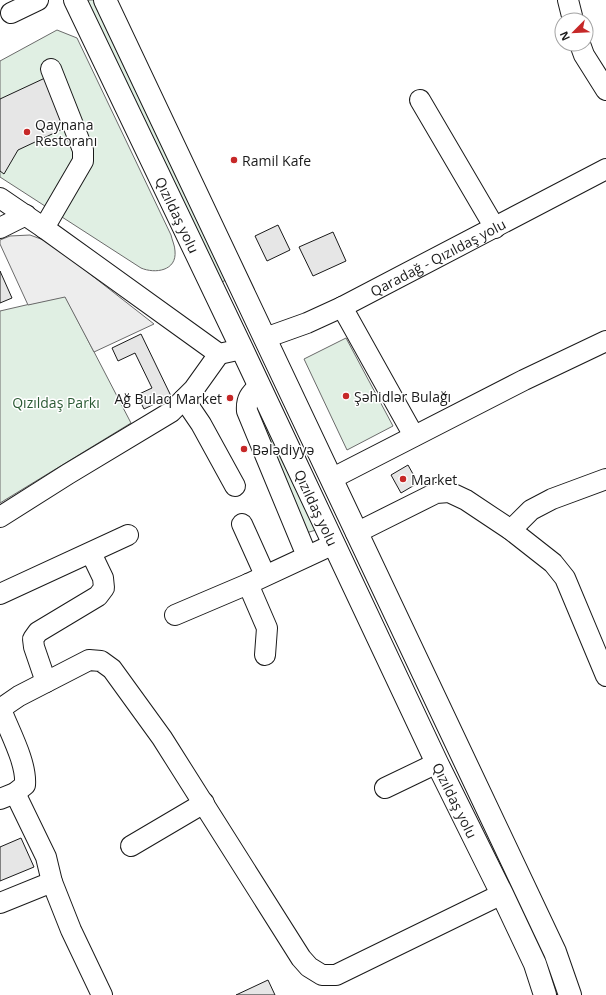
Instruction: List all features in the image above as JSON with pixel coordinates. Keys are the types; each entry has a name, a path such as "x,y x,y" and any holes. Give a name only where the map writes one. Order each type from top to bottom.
{"main road":[{"name":"Qızıldaş yolu","path":"74,0 242,349 437,763 502,894 535,964 545,995"},
{"name":"Qızıldaş yolu","path":"105,0 555,952 570,995"},
{"path":"242,349 247,355 259,355 266,346 265,338"}],"street":[{"path":"11,13 38,0"},
{"path":"568,0 571,12"},
{"path":"583,52 606,90"},
{"path":"44,228 83,161 83,150 51,68"},
{"path":"420,100 495,228"},
{"name":"Qaradağ - Qızıldaş yolu","path":"265,338 307,323 342,307 606,169"},
{"path":"0,198 26,215 219,354"},
{"path":"0,228 26,215"},
{"path":"342,307 414,436"},
{"path":"331,479 524,380 606,341"},
{"path":"0,517 171,412 194,388 219,354 242,349"},
{"path":"259,386 249,395 247,411 307,556"},
{"path":"184,399 201,424 235,486"},
{"path":"511,530 531,510 552,500 606,479"},
{"path":"356,533 436,493 449,492 466,500 511,530 553,562 565,578 606,676"},
{"path":"242,524 267,628 265,655"},
{"path":"0,594 128,535"},
{"path":"176,615 334,544"},
{"path":"46,682 34,647 33,638 38,632 98,596 104,588 103,578 91,553"},
{"path":"102,995 71,930 52,882 46,857 8,796 25,785 26,776 16,746 0,708 19,696 89,660 101,661 112,669 162,738 301,958 309,967 322,975 336,975 502,894"},
{"path":"385,788 437,763"},
{"path":"131,846 204,803"},
{"path":"0,903 52,882"}],"green space":[{"path":"86,0 95,0 228,279 220,283"},
{"path":"57,30 77,38 171,235 175,249 175,258 169,267 158,271 141,268 0,177 0,61"},
{"name":"Qızıldaş Parkı","path":"65,296 131,423 0,503 0,311"},
{"path":"346,338 393,426 347,450 304,359"},
{"path":"266,420 316,530 306,533 259,423"}],"shaded area":[{"path":"30,235 49,242 154,324 94,352 65,297 28,305 0,244 0,240 10,236"}],"building":[{"path":"45,78 67,127 18,150 4,174 0,171 0,99"},
{"path":"278,225 290,250 267,261 255,236"},
{"path":"333,232 346,261 313,276 299,247"},
{"path":"0,271 12,298 0,303"},
{"path":"141,334 171,396 144,409 137,395 152,388 135,353 118,361 112,348"},
{"path":"408,465 418,483 401,493 391,475"},
{"path":"21,838 34,867 0,881 0,847"},
{"path":"268,980 275,995 236,995"}],"place":[{"name":"Qaynana Restoranı","path":"27,132"},
{"name":"Ramil Kafe","path":"234,160"},
{"name":"Şəhidlər Bulağı","path":"346,396"},
{"name":"Ağ Bulaq Market","path":"230,398"},
{"name":"Bələdiyyə","path":"244,449"},
{"name":"Market","path":"403,479"}]}
